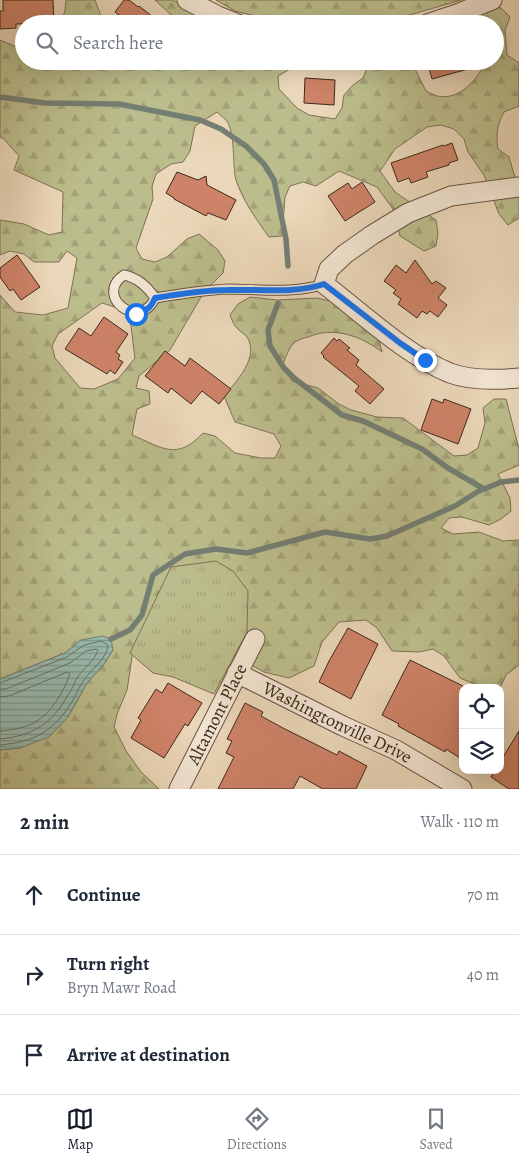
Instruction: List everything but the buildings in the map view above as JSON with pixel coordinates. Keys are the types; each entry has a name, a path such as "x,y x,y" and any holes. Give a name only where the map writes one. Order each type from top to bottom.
{"street":[{"path":"187,0 216,15"},
{"path":"454,15 492,0"},
{"path":"519,187 452,196 408,213 345,254 329,270 324,284 400,343 425,360 451,373 474,378 519,378"},
{"name":"Altamont Place","path":"179,789 255,639"},
{"name":"Washingtonville Drive","path":"238,673 343,726 396,750 462,789"}],"lane":[{"path":"124,275 133,277 148,287 155,298 152,306 144,312 136,314 119,305 113,296 113,287 118,279 124,275"},
{"path":"155,298 226,290 312,288 324,284"}],"green space":[{"path":"66,0 95,0 101,15 63,15"},
{"path":"155,0 173,0 199,15 171,15"},
{"path":"216,0 461,0 410,15 252,15 235,11"},
{"path":"489,3 501,8 510,17 505,30 507,55 519,63 519,106 504,112 498,125 497,139 498,149 509,157 519,191 519,218 508,225 499,214 484,175 468,152 464,139 454,129 441,125 427,127 395,149 380,171 395,192 436,220 438,233 436,246 424,251 400,236 393,209 377,187 339,171 316,186 303,182 290,186 285,197 282,236 269,237 250,210 236,180 233,141 226,120 217,112 195,126 190,151 183,162 171,164 156,174 152,186 153,199 136,248 142,259 155,262 167,257 187,239 199,234 218,250 225,261 223,273 204,292 170,350 139,376 136,388 149,391 150,404 137,409 132,435 161,447 177,449 194,442 203,433 215,436 235,453 261,458 275,458 281,446 274,434 235,422 224,396 249,361 251,353 247,337 235,326 230,315 238,304 250,297 277,300 317,298 343,304 379,340 382,352 365,341 347,334 328,332 318,334 295,342 287,353 283,364 292,381 318,388 339,404 351,410 377,417 403,418 454,456 467,455 478,448 485,423 483,408 494,399 506,399 519,449 519,465 498,474 510,498 511,511 489,525 462,517 449,518 441,528 453,534 479,532 503,541 519,540 519,665 506,675 502,684 474,684 460,678 444,656 433,649 419,652 392,651 377,628 366,620 339,622 322,642 314,666 289,678 264,672 227,654 133,651 127,690 114,727 126,751 141,772 159,789 0,789 0,750 20,748 49,736 68,717 87,683 104,664 113,650 81,640 65,653 0,679 0,295 15,312 43,315 68,308 77,258 67,251 59,262 34,262 24,254 10,251 0,255 0,220 24,224 49,235 62,232 63,192 14,170 19,156 0,137 0,40 15,46 15,70 288,70 278,76 279,89 297,108 309,115 335,119 342,108 344,95 363,78 366,70 416,70 426,91 445,97 461,92 482,70 504,70 504,15 475,15","holes":["102,303 121,309 130,318 135,358 118,379 94,389 80,388 55,358 52,346 58,334"]},
{"path":"216,561 233,571 248,591 247,632 214,694 173,677 153,673 130,653 171,567"}],"water":[{"path":"102,636 111,639 113,650 104,664 87,683 68,717 49,737 20,748 0,750 0,679 65,653 81,640"}],"waterway":[{"path":"0,97 45,103 119,104 200,120 221,129 246,146 264,164 274,180 286,239 288,266"},
{"path":"278,303 268,330 270,346 284,368 294,378 342,415 363,421 422,449 448,468 484,489"},
{"path":"111,639 130,630 142,615 153,575 185,554 216,549 247,553 325,532 370,539 387,536 455,506 477,492 501,482 519,480"}],"route":[{"path":"136,314 144,312 152,306 155,298 226,290 312,288 324,284 425,360"}]}
